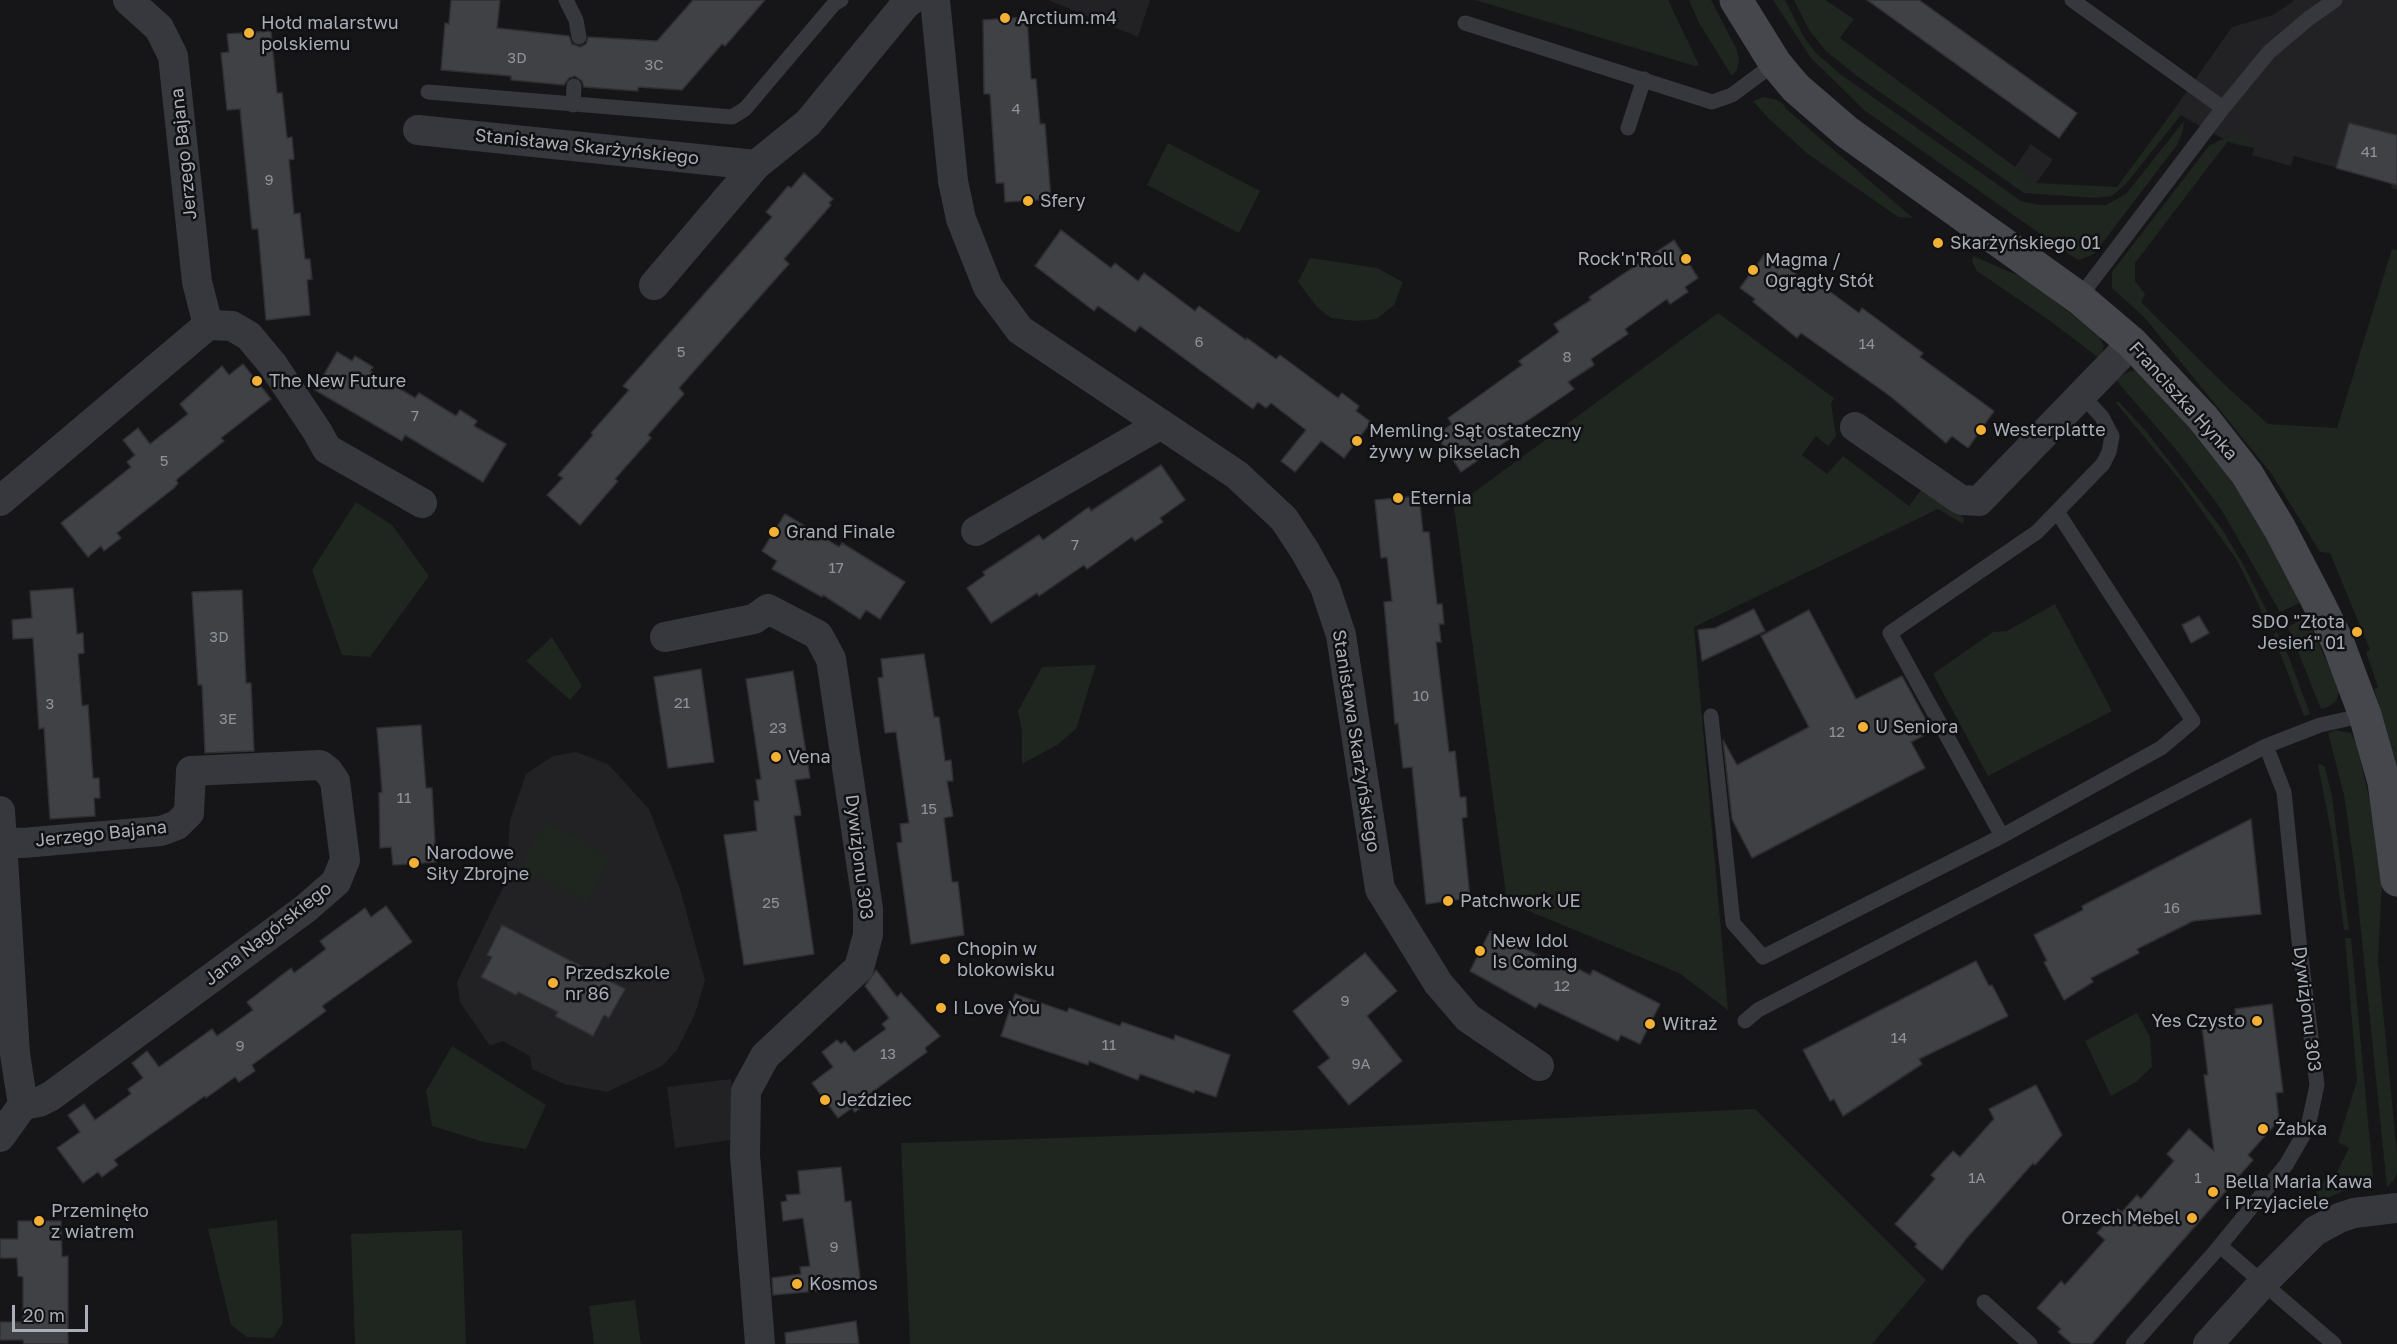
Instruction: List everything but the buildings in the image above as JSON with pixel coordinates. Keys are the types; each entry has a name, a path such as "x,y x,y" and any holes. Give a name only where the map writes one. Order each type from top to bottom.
{"street":[{"name":"Jerzego Bajana","path":"128,0 159,28 173,56 197,282 208,325"},
{"name":"Stanisława Skarżyńskiego","path":"935,0 953,181 961,219 988,287 1020,330 1251,486 1284,519 1325,586 1341,635 1380,889 1438,983 1468,1018 1539,1066"},
{"name":"Franciszka Hynka","path":"1736,0 1775,63 1796,88 1847,132 2079,298 2132,343 2196,410 2247,474 2280,529 2324,613 2338,643 2365,715 2384,782 2397,880"},
{"path":"654,285 756,165 808,123 905,2"},
{"name":"Stanisława Skarżyńskiego","path":"418,130 756,165"},
{"path":"0,501 208,325 232,326 249,336 273,366 327,449 422,503"},
{"path":"1855,427 1960,500 1979,501 2132,343"},
{"path":"976,531 1161,424"},
{"name":"Dywizjonu 303","path":"665,637 754,619 768,609 818,635 831,659 868,909 868,935 859,968 765,1056 746,1091 745,1155 760,1344"},
{"name":"Jana Nagórskiego","path":"23,1105 39,1102 51,1096 305,909 336,882 345,860 335,781 328,771 320,765 310,764 191,771"},
{"name":"Jerzego Bajana","path":"2,842 23,843 124,835 161,831 177,825 189,813 191,771"},
{"path":"0,811 15,1054 23,1105 0,1137"},
{"path":"2208,1344 2304,1239 2325,1225 2354,1213 2397,1208"}],"lane":[{"path":"566,0 576,20 579,37"},
{"path":"428,92 732,117 745,109 834,4 841,0"},
{"path":"2072,0 2223,108"},
{"path":"2079,298 2223,108 2269,52 2335,0"},
{"path":"1465,23 1712,102 1732,95 1775,63"},
{"path":"1628,128 1644,79"},
{"path":"573,105 574,86"},
{"path":"2002,836 1890,633 2037,532 2058,513 2103,464 2109,453 2112,436 2103,417 2081,394"},
{"path":"1711,716 1733,923 1762,957 2002,836 2161,748 2193,721 2058,513"},
{"path":"1745,1021 1758,1010 2266,746 2320,725 2365,715"},
{"name":"Dywizjonu 303","path":"2133,1344 2220,1246 2286,1165 2308,1127 2317,1086 2284,792 2266,746"},
{"path":"2220,1246 2334,1344"},
{"path":"1984,1302 2030,1344"}],"shaded area":[{"path":"1048,0 1150,0 1138,37"},
{"path":"1475,0 1668,0 1699,65 1695,66"},
{"path":"1689,0 1711,0 1737,50 1739,59 1737,70 1732,76 1699,23"},
{"path":"1773,0 1785,0 1804,37 1815,52 1840,74 2021,201 2039,205 2106,205 2126,194 2184,121 2182,133 2177,145 2094,254 2080,260 2076,259 1864,110 1811,58"},
{"path":"1794,0 1825,0 1854,19 1840,38 2037,183 2117,187 2173,111 2181,115 2125,185 2112,196 2095,198 2024,193 1857,76 1826,51 1809,30"},
{"path":"2295,0 2397,0 2397,190 2391,188 2392,183 2294,156 2291,166 2252,155 2254,148 2231,143 2173,111 2232,27 2273,15"},
{"path":"1764,97 1783,104 1913,218 1898,217 1808,154 1768,118 1753,101"},
{"path":"2246,136 2257,149 2228,141 2135,263 2135,281 2145,294 2141,302 2268,424 2337,428 2392,249 2397,250 2397,770 2374,689 2378,687 2366,652 2370,650 2330,553 2320,552 2271,473 2145,318 2112,288 2112,272 2209,146 2220,140"},
{"path":"1168,143 1260,191 1239,233 1147,185"},
{"path":"2031,144 2053,160 2036,183 2015,167"},
{"path":"1973,256 2024,278 2098,334 2104,346 2100,359 2053,323 1977,271 1972,261"},
{"path":"1310,258 1377,268 1403,282 1394,305 1377,319 1355,321 1331,318 1318,308 1298,282"},
{"path":"1718,313 1834,398 1831,404 1836,436 1828,446 1816,436 1802,455 1827,474 1843,456 1909,506 1921,490 1925,489 1964,518 1963,524 1938,509 1694,627 1728,1010 1679,973 1507,902 1454,507"},
{"path":"2136,371 2193,429 2253,510 2300,603 2280,612 2221,509 2178,452 2115,379"},
{"path":"2118,401 2145,430 2222,529 2276,629 2271,631 2238,562 2180,480 2116,403"},
{"path":"356,502 392,525 429,576 370,657 342,655 312,570"},
{"path":"2055,604 2112,711 1988,776 1933,674 1993,632 2007,631"},
{"path":"2306,617 2340,690 2336,701 2321,709 2288,627"},
{"path":"2277,632 2310,714 2304,716 2273,634"},
{"path":"552,637 582,686 570,700 526,661"},
{"path":"1096,665 1076,729 1057,745 1022,764 1022,732 1018,711 1042,667"},
{"path":"2335,730 2351,733 2357,744 2370,802 2382,883 2378,960 2397,1154 2397,1172 2394,1180 2387,1187 2355,872 2344,795 2328,733"},
{"path":"576,752 608,764 649,809 680,889 705,980 695,1014 677,1050 662,1066 607,1092 564,1084 532,1069 530,1056 503,1041 490,1046 460,1002 457,982 506,881 510,820 526,774 553,756"},
{"path":"2318,765 2325,767 2332,797 2349,930 2344,930 2332,837"},
{"path":"545,821 611,857 587,903 520,868"},
{"path":"2345,938 2351,938 2374,1186 2344,1191 2308,1206 2329,1173 2336,1174 2349,1148 2338,1142 2357,1081"},
{"path":"2137,1013 2150,1037 2152,1067 2136,1082 2111,1096 2085,1041"},
{"path":"452,1046 546,1105 526,1149 484,1142 432,1126 426,1091"},
{"path":"731,1079 734,1107 731,1140 675,1148 667,1087"},
{"path":"1755,1109 1926,1280 1872,1344 910,1344 901,1143 1301,1130"},
{"path":"277,1220 283,1323 273,1338 247,1337 231,1325 208,1229"},
{"path":"462,1230 466,1344 355,1344 351,1234"},
{"path":"635,1300 641,1344 594,1344 589,1306"}],"place":[{"name":"Arctium.m4","path":"1005,18"},
{"name":"Hołd malarstwu polskiemu","path":"249,33"},
{"name":"Sfery","path":"1028,201"},
{"name":"Skarżyńskiego 01","path":"1938,243"},
{"name":"Rock'n'Roll","path":"1686,259"},
{"name":"Magma / Ogrągły Stół","path":"1753,270"},
{"name":"The New Future","path":"257,381"},
{"name":"Westerplatte","path":"1981,430"},
{"name":"Memling. Sąt ostateczny żywy w pikselach","path":"1357,441"},
{"name":"Eternia","path":"1398,498"},
{"name":"Grand Finale","path":"774,532"},
{"name":"SDO \"Złota Jesień\" 01","path":"2357,632"},
{"name":"U Seniora","path":"1863,727"},
{"name":"Vena","path":"776,757"},
{"name":"Narodowe Siły Zbrojne","path":"414,863"},
{"name":"Patchwork UE","path":"1448,901"},
{"name":"New Idol Is Coming","path":"1480,951"},
{"name":"Chopin w blokowisku","path":"945,959"},
{"name":"Przedszkole nr 86","path":"553,983"},
{"name":"I Love You","path":"941,1008"},
{"name":"Yes Czysto","path":"2257,1021"},
{"name":"Witraż","path":"1650,1024"},
{"name":"Jeździec","path":"825,1100"},
{"name":"Żabka","path":"2263,1129"},
{"name":"Bella Maria Kawa i Przyjaciele","path":"2213,1192"},
{"name":"Orzech Mebel","path":"2192,1218"},
{"name":"Przeminęło z wiatrem","path":"39,1221"},
{"name":"Kosmos","path":"797,1284"}]}
